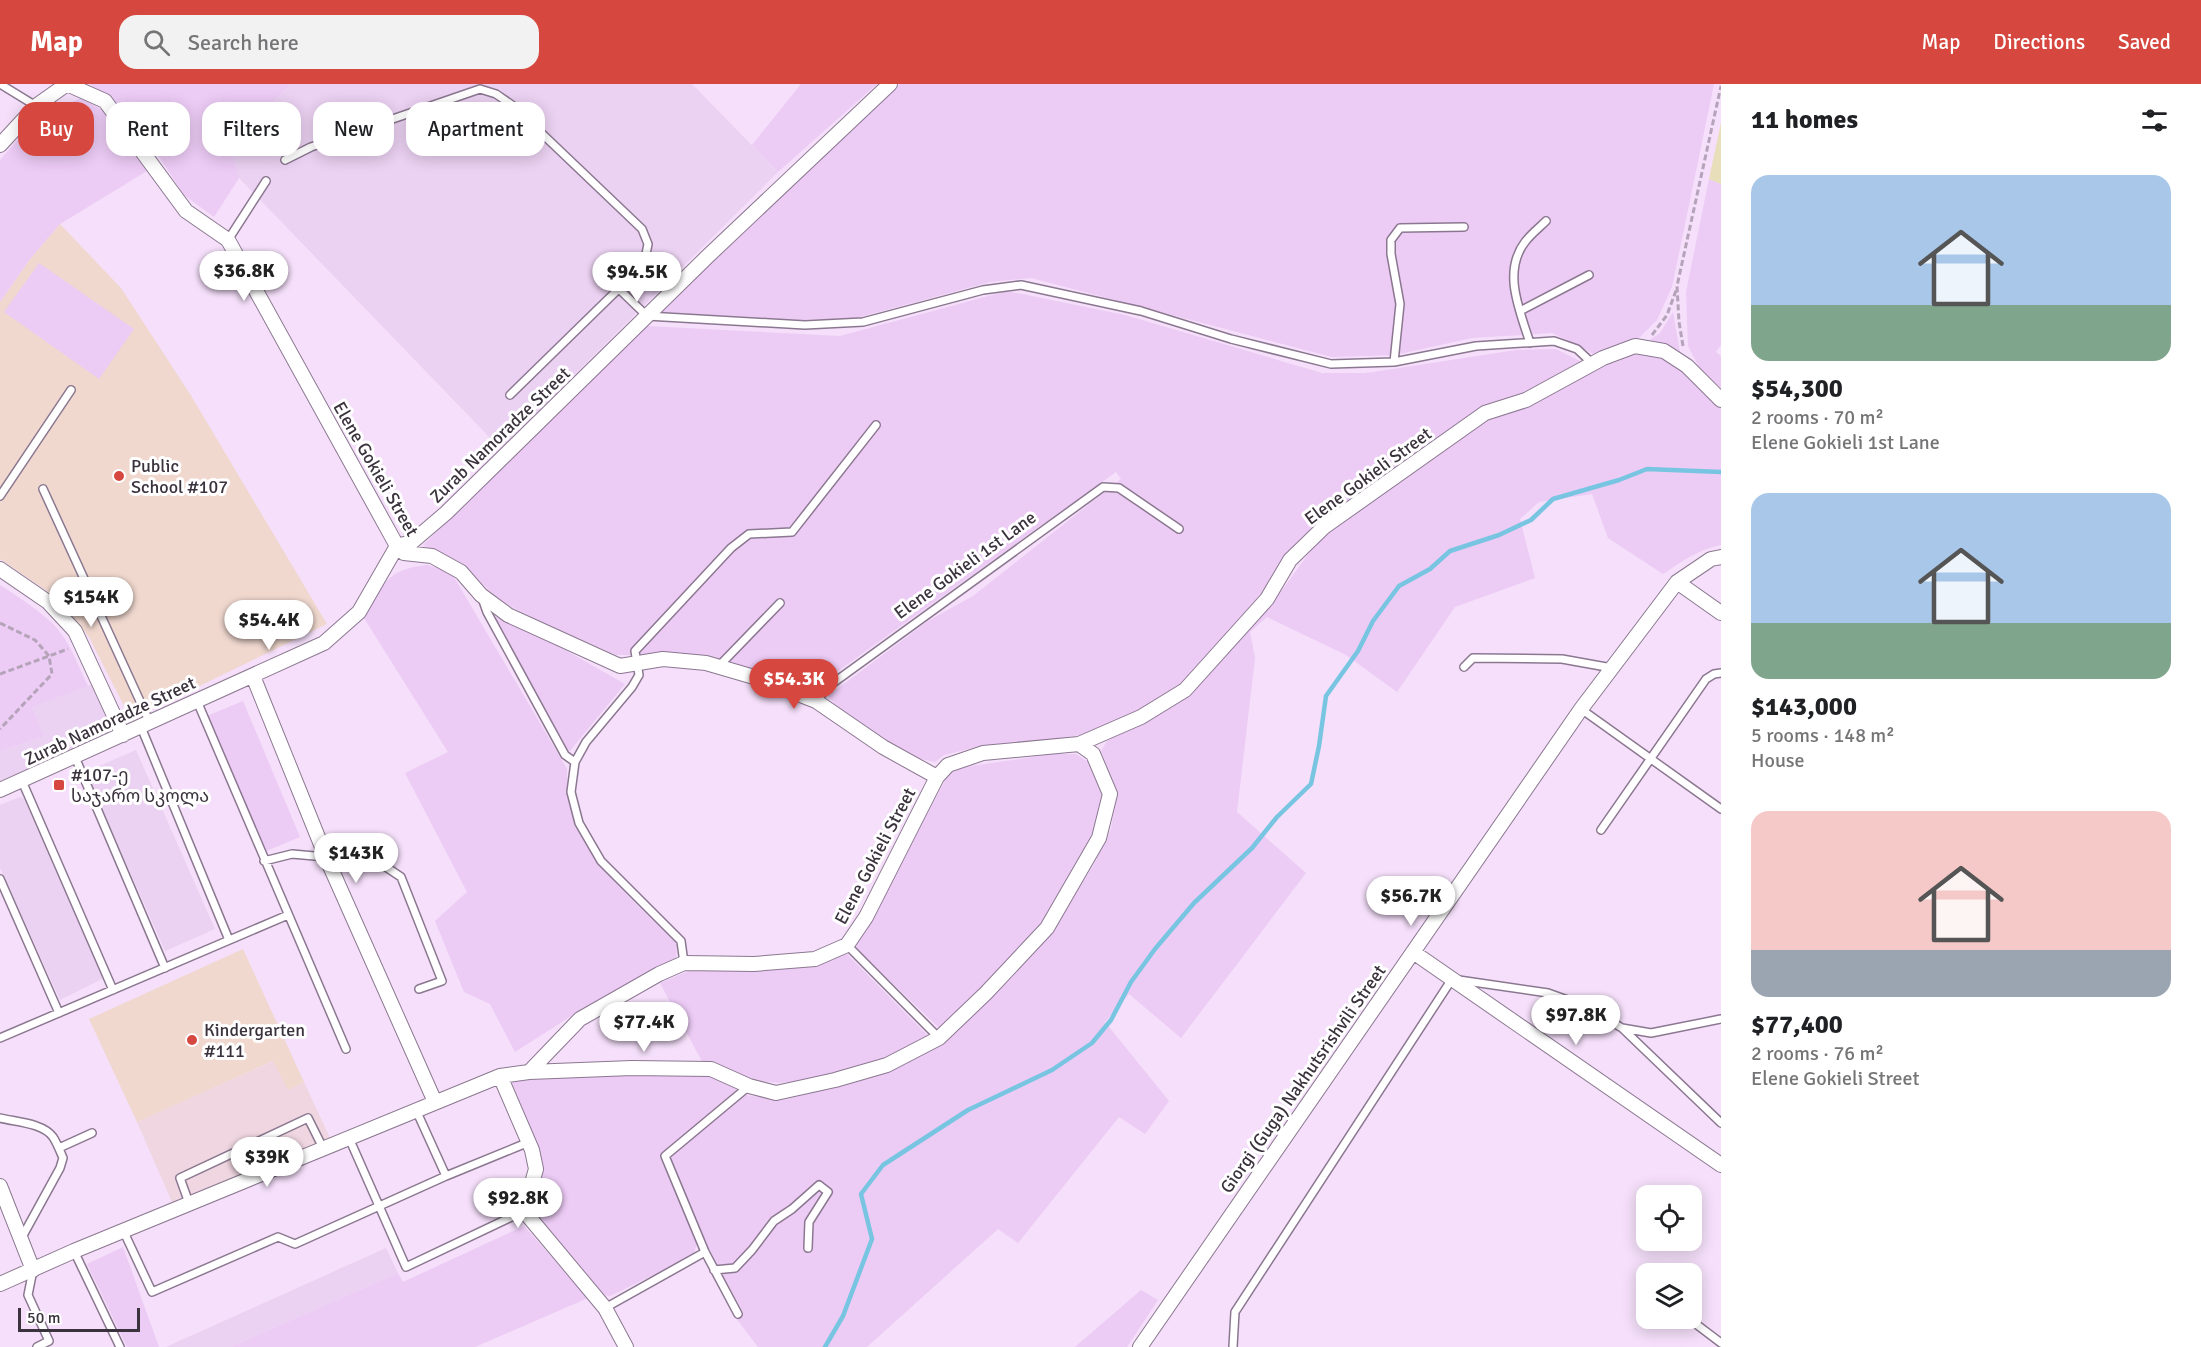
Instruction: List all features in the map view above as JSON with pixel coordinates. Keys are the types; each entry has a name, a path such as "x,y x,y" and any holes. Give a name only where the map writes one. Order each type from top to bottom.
{"street":[{"name":"Elene Gokieli Street","path":"42,102 67,84 105,101 186,211 228,240 397,546 404,554 432,556 460,572 481,595 508,615 601,659 620,666 638,663"},
{"name":"Zurab Namoradze Street","path":"0,790 324,643 359,612 397,546 412,542 446,513 647,316 890,84"},
{"name":"Elene Gokieli Street","path":"0,145 18,126"},
{"name":"Elene Gokieli Street","path":"684,963 754,964 815,958 847,945 866,917 937,777 948,765 983,753 1079,744 1141,717 1185,690 1267,599 1290,561 1324,527 1485,413 1526,400 1593,364 1635,346"},
{"path":"1635,346 1664,351 1687,366 1721,399"},
{"name":"Giorgi (Guga) Nakhutsrishvili Street","path":"1140,1347 1581,709 1677,582 1711,559 1721,557"},
{"path":"0,569 48,602 75,631 123,735"},
{"path":"1677,582 1721,613"},
{"path":"638,663 663,658 706,663 754,677 816,701 883,747 937,777"},
{"path":"253,676 326,857 435,1102"},
{"path":"0,1284 123,1230 500,1076 529,1072 632,1068 711,1069 749,1086 776,1093 835,1080 887,1065 939,1038 986,993 1047,928 1100,838 1110,794 1093,754 1079,744"},
{"path":"1413,952 1721,1165"},
{"path":"529,1072 580,1019 659,974 684,963"},
{"path":"500,1076 529,1142 536,1168 525,1212 605,1308 626,1347"},
{"path":"0,1186 33,1270"}],"lane":[{"path":"0,84 29,102"},
{"path":"285,160 311,147 480,89 496,94 512,105 642,229 648,244 644,264 510,394"},
{"path":"228,240 266,181"},
{"path":"1530,343 1513,289 1515,263 1524,243 1546,221"},
{"path":"1394,362 1400,304 1391,254 1391,240 1400,228 1464,227"},
{"path":"1520,311 1589,275"},
{"path":"619,289 647,316 805,325 863,322 983,290 1021,285 1141,311 1231,339 1331,364 1394,362 1476,346 1554,341 1577,349 1593,364"},
{"path":"0,496 71,390"},
{"path":"684,963 681,941 601,861 579,823 571,792 575,762 586,742 632,687 639,675 635,651 732,548 749,534 792,532 876,425"},
{"name":"Elene Gokieli 1st Lane","path":"816,701 829,686 1103,487 1119,488 1179,529"},
{"path":"43,489 145,725 228,940"},
{"path":"481,595 487,612 565,755 575,762"},
{"path":"718,667 780,603"},
{"path":"1464,667 1473,658 1562,659 1612,668"},
{"path":"1601,830 1707,680 1714,674 1721,673"},
{"path":"197,701 346,1049"},
{"path":"1581,709 1721,809"},
{"path":"75,757 165,968"},
{"path":"22,781 113,990"},
{"path":"264,861 292,854 326,857 382,865 401,877 442,981 418,989"},
{"path":"0,879 59,1013"},
{"path":"0,1038 288,915"},
{"path":"847,945 939,1038"},
{"path":"1233,1347 1236,1312 1452,979 1548,993 1587,1007 1622,1028 1721,1123"},
{"path":"1622,1028 1651,1033 1721,1019"},
{"path":"738,1314 705,1252 665,1156 749,1086"},
{"path":"416,1110 446,1176"},
{"path":"0,1118 36,1126 47,1131 53,1137 63,1158 60,1168 21,1239"},
{"path":"189,1203 180,1178 308,1118 323,1148"},
{"path":"59,1148 92,1133"},
{"path":"349,1138 406,1267 525,1212"},
{"path":"123,1230 152,1292 278,1237 295,1244 446,1176 529,1142"},
{"path":"714,1270 735,1268 774,1221 792,1209 819,1185 828,1192 809,1222 808,1248"},
{"path":"74,1251 120,1347"},
{"path":"605,1308 705,1252"},
{"path":"33,1270 28,1294 49,1341 37,1347"},
{"path":"1702,1329 1721,1343"}],"path":[{"path":"1635,346 1654,334 1667,315 1677,286 1721,86"},
{"path":"1677,286 1679,322 1687,366"},
{"path":"0,623 35,640 49,656 52,674 0,729"},
{"path":"0,674 72,647"}],"shaded area":[{"path":"90,84 290,84 273,102 202,102 202,156 233,156 239,178 214,217 184,195 159,156 190,156 190,102 112,102"},
{"path":"290,84 692,84 778,172 504,445 498,446 239,178 233,156 301,156 301,102 273,102"},
{"path":"801,84 877,84 778,172 752,145"},
{"path":"900,84 1714,84 1672,287 1657,320 1639,338 1596,356 1552,333 1472,338 1395,355 1332,357 1031,278 990,282 856,318 799,320 659,312"},
{"path":"81,98 88,102 72,102"},
{"path":"94,105 106,112 106,156 137,156 147,171 60,224 30,259 0,302 0,160 18,139 18,156 94,156"},
{"path":"1709,179 1721,184 1721,345 1716,352 1721,356 1721,388 1700,369 1688,346 1686,292"},
{"name":"Public School #107","path":"60,224 121,288 190,394 327,624 138,716 124,706 89,637 57,598 0,559 0,302 30,259"},
{"path":"39,263 134,329 99,379 4,312"},
{"path":"1007,291 1125,315 1322,373 1367,373 1516,350 1556,349 1584,363 1518,398 1484,406 1443,437 1317,523 1282,561 1258,602 1180,688 1138,713 1092,733 1042,741 981,746 944,755 935,762 912,757 891,747 854,722 828,696 928,621 973,596 1121,479 1116,472 810,691 704,657 640,655 645,644 725,560 721,555 637,642 631,655 616,655 545,624 500,601 460,562 423,545 647,326 840,336"},
{"path":"1673,312 1681,358 1644,344 1660,333"},
{"path":"1634,352 1661,356 1684,370 1721,405 1721,545 1698,553 1663,574 1608,538 1592,494 1539,502 1520,519 1535,578 1455,607 1397,692 1346,655 1267,617 1250,632 1255,658 1237,812 1306,873 1181,1038 1129,994 1105,1022 1169,1101 1145,1134 1119,1117 1018,1243 998,1229 867,1347 758,1347 735,1317 743,1312 705,1242 670,1157 746,1095 783,1100 827,1089 940,1045 1051,934 1093,866 1111,829 1117,793 1101,751 1107,741 1190,694 1271,605 1323,534 1488,418 1520,408"},
{"path":"427,565 451,572 567,769 569,797 576,822 587,845 619,887 677,944 676,960 579,1011 515,1052 490,1004 464,992 435,921 467,892 405,773 448,752 364,618 381,588 393,575 413,567"},
{"path":"0,585 28,604 60,631 88,686 31,707 44,736 0,751"},
{"path":"493,616 537,634 625,684 569,752"},
{"path":"93,684 112,727 104,741 0,783 0,751 44,736 30,707"},
{"path":"243,701 300,837 264,852 207,716"},
{"path":"136,750 215,929 165,951 86,772"},
{"path":"1053,754 1076,754 1090,763 1105,797 1096,836 1037,930 980,992 939,1028 855,947 951,769"},
{"path":"20,797 24,799 104,978 60,1000 0,868 0,805"},
{"name":"Kindergarten #111","path":"243,949 304,1082 288,1090 273,1061 137,1122 89,1019"},
{"path":"845,952 928,1036 925,1043 848,1075 780,1083 744,1079 704,1065 660,983 691,970 782,969 817,965"},
{"path":"274,1061 288,1090 304,1082 330,1138 172,1202 137,1122"},
{"path":"704,1072 736,1083 736,1093 659,1156 698,1241 693,1256 610,1296 599,1294 530,1210 540,1165 507,1080"},
{"path":"524,1226 588,1298 475,1347 231,1347 398,1273 403,1282"},
{"path":"123,1247 159,1347 127,1347 87,1264"},
{"path":"386,1248 398,1273 231,1347 166,1347"},
{"path":"1141,1290 1158,1300 1127,1347 1075,1347"}],"sand":[{"path":"1721,123 1721,184 1709,179"}],"waterway":[{"path":"825,1347 843,1316 872,1239 861,1194 883,1165 968,1110 1052,1070 1092,1043 1111,1020 1131,982 1155,949 1194,903 1252,848 1277,817 1311,784 1326,696 1358,651 1373,621 1399,586 1430,569 1450,551 1499,535 1531,520 1553,499 1619,480 1647,469 1721,472"}],"place":[{"name":"Public School #107","path":"119,476"},
{"name":"#107-ე საჯარო სკოლა","path":"59,785"},
{"name":"Kindergarten #111","path":"192,1040"}]}
